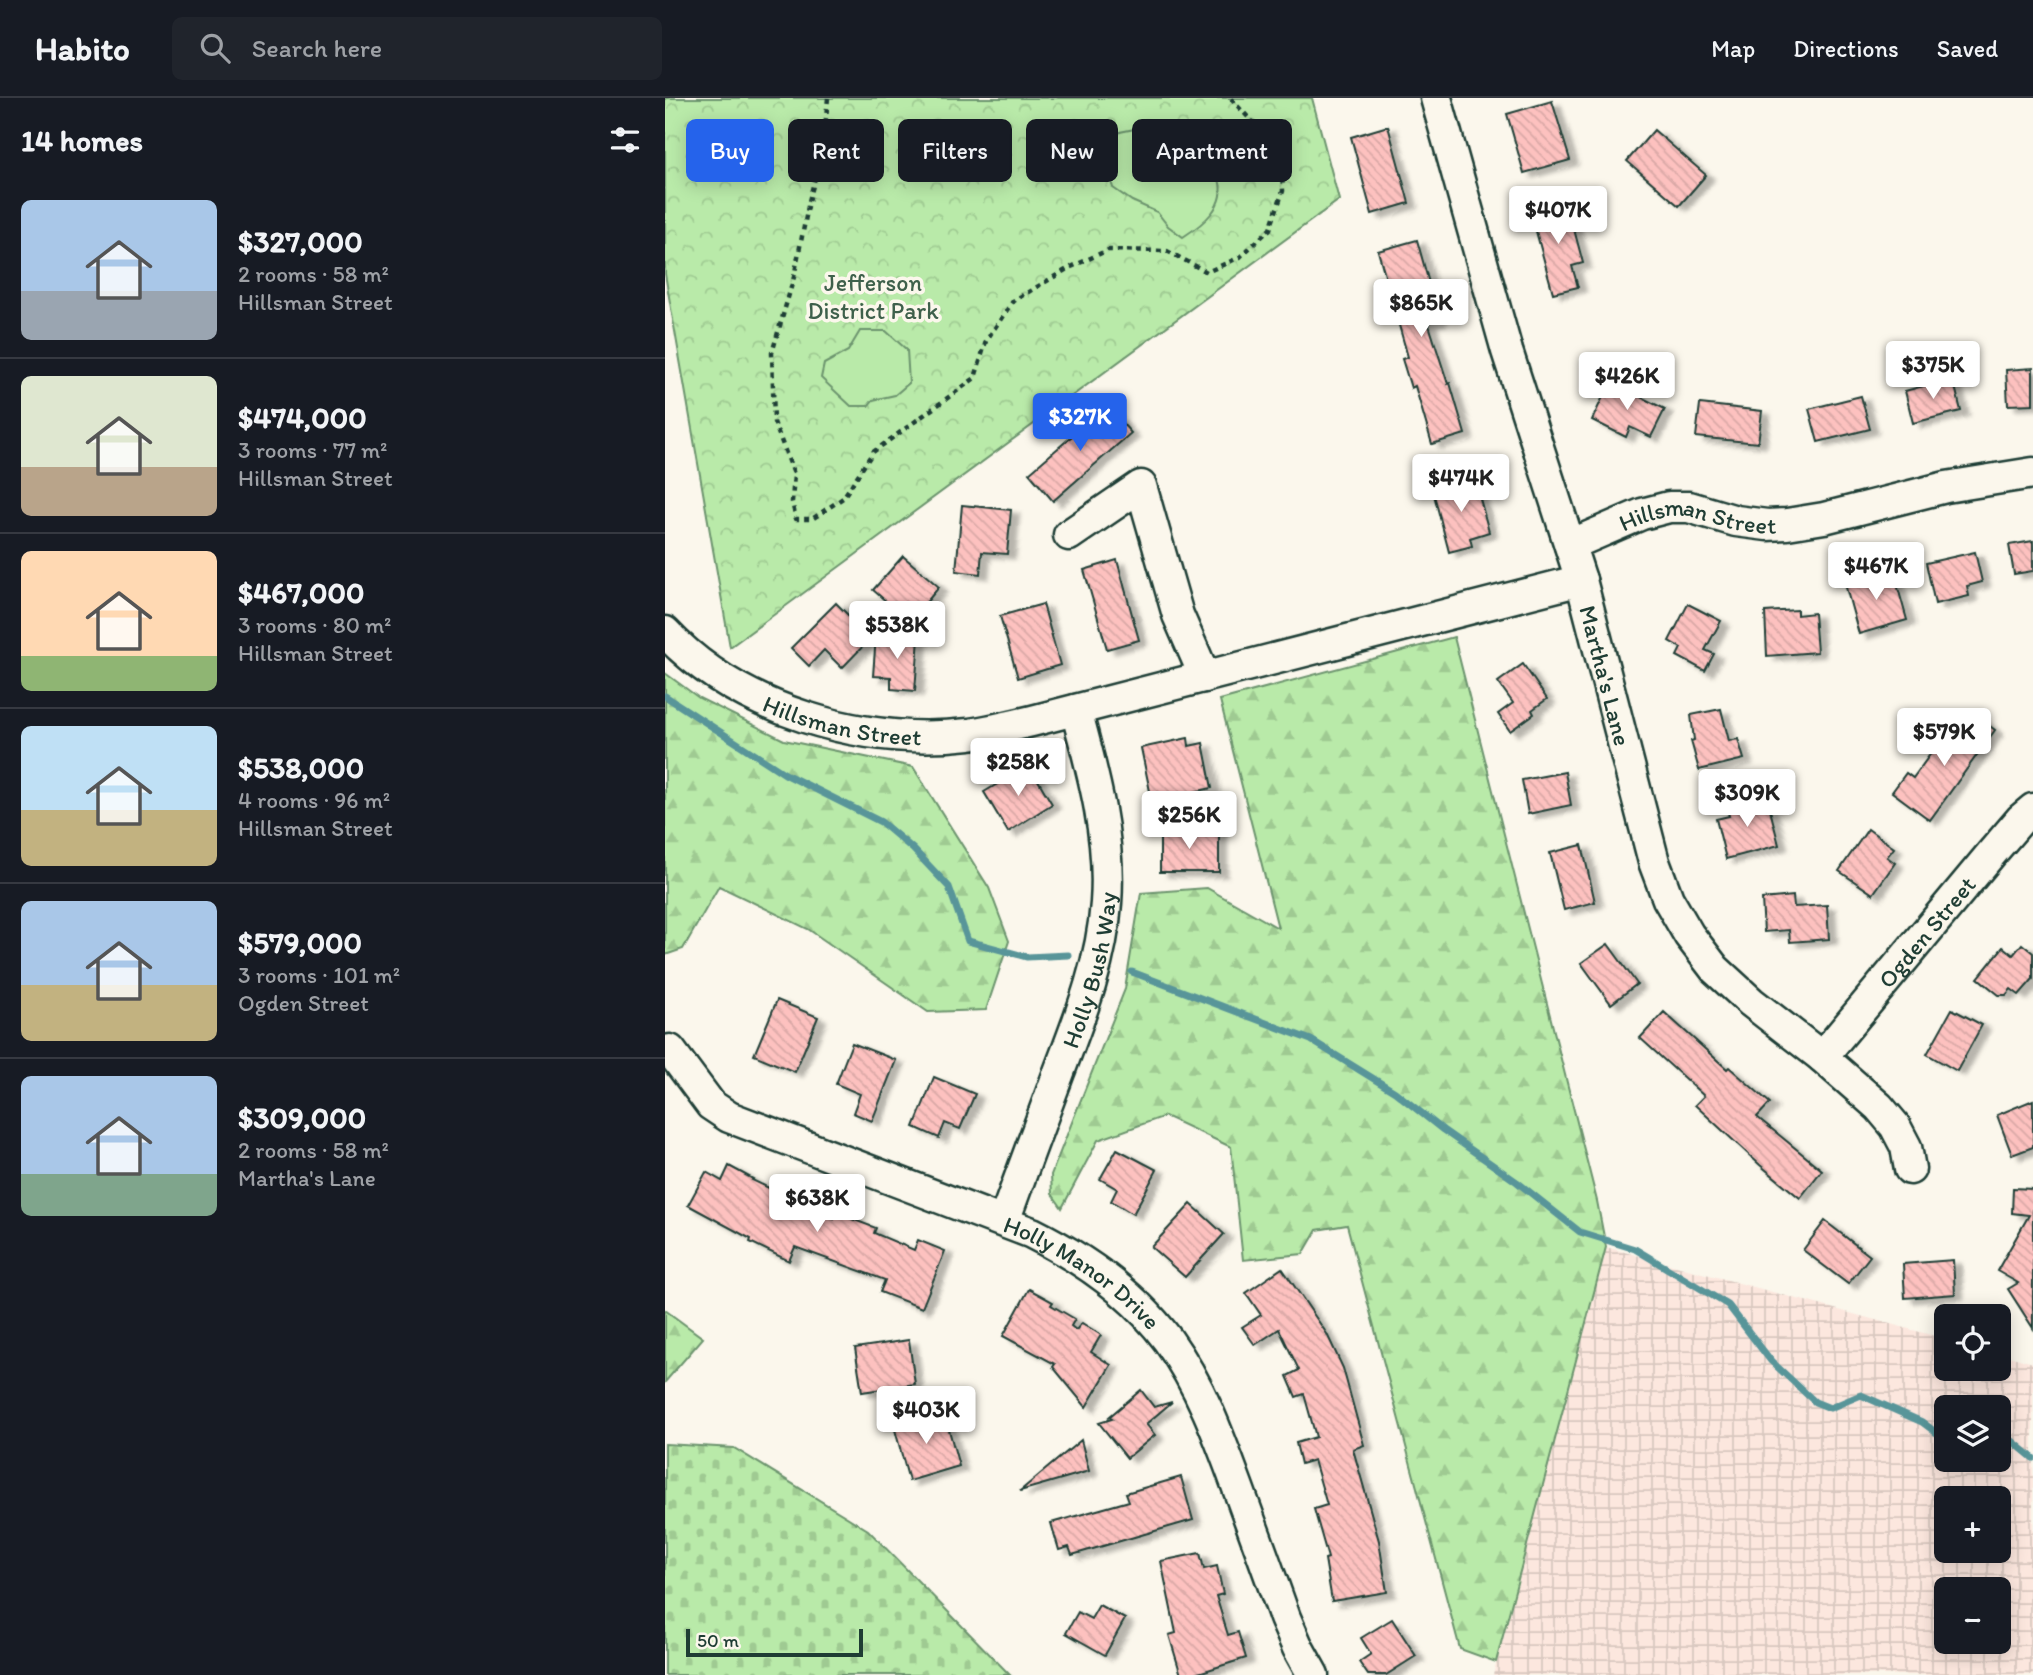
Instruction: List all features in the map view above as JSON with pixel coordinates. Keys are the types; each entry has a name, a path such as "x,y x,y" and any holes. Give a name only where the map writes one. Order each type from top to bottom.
{"street":[{"name":"Martha's Lane","path":"1436,98 1507,351 1581,580 1654,862 1668,898 1689,935 1715,969 1879,1107 1895,1126 1906,1147 1910,1169"},
{"name":"Hillsman Street","path":"1570,545 1642,514 1669,507 1689,507 1767,525 1787,524 1824,518 1946,487 2033,473"},
{"path":"1069,536 1140,486 1178,615 1205,677"},
{"name":"Hillsman Street","path":"665,632 707,668 747,693 779,708 825,723 872,733 917,736 970,734 1032,722 1581,580"},
{"name":"Holly Bush Way","path":"1003,1221 1087,998 1100,949 1107,874 1103,824 1076,710"},
{"name":"Ogden Street","path":"1822,1057 1991,854 2033,809"},
{"name":"Holly Manor Drive","path":"670,1050 698,1091 711,1105 729,1117 1003,1221 1068,1252 1107,1279 1139,1307 1167,1340 1194,1381 1213,1420 1285,1618 1313,1675"}],"path":[{"path":"828,98 824,147 809,201 794,277 772,353 774,422 794,474 792,502 796,519 812,519 843,498 873,452 975,378 986,341 1013,301 1069,268 1108,250 1167,251 1207,272 1240,257 1270,229 1283,191 1281,152 1230,98"}],"shaded area":[{"path":"1606,1247 1934,1336 1934,1381 2011,1381 2011,1357 2033,1363 2033,1675 1493,1675"}],"green space":[{"name":"Jefferson District Park","path":"665,98 1312,98 1339,200 730,647 665,274"},
{"path":"1132,129 1132,182 1220,182 1220,198 1216,206 1205,220 1183,237 1168,226 1157,212 1132,201 1113,188 1111,182 1118,182 1120,132"},
{"path":"860,331 886,331 907,350 909,383 895,395 873,400 868,406 851,406 821,378 824,364 848,351"},
{"path":"1454,637 1597,1201 1606,1247 1496,1662 1460,1649 1347,1225 1317,1230 1303,1254 1243,1260 1231,1147 1165,1116 1098,1140 1062,1208 1052,1194 1051,1175 1125,989 1141,893 1207,888 1278,928 1220,700"},
{"path":"665,673 699,698 784,740 913,767 989,888 1009,941 986,1010 928,1012 808,929 719,886 683,949 665,955"},
{"path":"665,1310 703,1338 665,1382"},
{"path":"665,1444 734,1448 868,1530 1010,1675 665,1675"}],"building":[{"path":"1552,101 1570,160 1524,173 1507,114"},
{"path":"1388,126 1409,203 1372,214 1351,137"},
{"path":"1654,130 1706,175 1679,206 1627,161"},
{"path":"1567,203 1583,263 1572,266 1578,287 1553,293 1531,213"},
{"path":"1417,240 1439,319 1428,322 1465,434 1432,444 1415,386 1411,388 1402,359 1408,357 1378,251"},
{"path":"2033,368 2033,404 2008,405 2006,370"},
{"path":"1953,378 1961,411 1913,423 1905,391"},
{"path":"1610,382 1665,409 1651,437 1630,427 1626,437 1592,420"},
{"path":"1861,396 1870,429 1818,442 1809,409"},
{"path":"1700,404 1762,411 1758,443 1696,437"},
{"path":"1107,406 1131,433 1053,501 1029,473"},
{"path":"1475,480 1489,532 1470,538 1472,546 1449,552 1433,491"},
{"path":"962,505 1011,510 1007,554 982,552 980,574 956,571"},
{"path":"2033,541 2033,571 2014,574 2009,545"},
{"path":"1975,552 1982,582 1967,586 1969,596 1935,604 1926,563"},
{"path":"903,556 939,587 910,622 873,590"},
{"path":"1117,560 1139,640 1107,649 1084,570"},
{"path":"1893,570 1907,620 1859,634 1845,584"},
{"path":"836,603 871,638 842,668 824,650 809,666 791,648"},
{"path":"1043,604 1060,665 1018,678 1000,616"},
{"path":"1688,604 1721,621 1705,650 1714,654 1705,671 1677,656 1681,648 1669,641"},
{"path":"1797,610 1797,615 1814,613 1817,652 1767,656 1765,612"},
{"path":"876,635 919,638 915,691 891,689 891,677 873,676"},
{"path":"1523,664 1547,699 1532,710 1534,714 1510,731 1498,714 1513,703 1498,682"},
{"path":"1721,709 1729,741 1738,739 1744,759 1699,770 1691,741 1694,740 1691,715"},
{"path":"1971,712 1995,730 1930,820 1892,792 1906,773 1913,778 1937,745 1944,750"},
{"path":"1188,738 1189,746 1203,743 1212,788 1152,801 1141,748"},
{"path":"1029,765 1052,804 1008,832 984,792"},
{"path":"1565,772 1571,805 1528,814 1522,780"},
{"path":"1757,797 1760,809 1769,806 1779,845 1726,859 1716,819 1729,816 1726,805"},
{"path":"1868,829 1894,848 1887,857 1895,863 1873,894 1839,871"},
{"path":"1160,830 1219,830 1219,872 1160,872"},
{"path":"1582,845 1595,902 1564,910 1550,853"},
{"path":"1793,896 1794,907 1827,905 1829,939 1790,942 1789,930 1764,932 1762,899"},
{"path":"1608,944 1637,984 1611,1004 1581,963"},
{"path":"2022,944 2033,953 2033,979 2019,995 2011,989 2006,995 1999,995 1978,978 2003,947 2013,955"},
{"path":"777,1000 818,1017 795,1072 754,1055"},
{"path":"1952,1009 1982,1025 1957,1071 1927,1054"},
{"path":"1664,1012 1727,1069 1729,1067 1770,1103 1757,1117 1822,1170 1800,1198 1695,1105 1704,1096 1640,1038"},
{"path":"852,1043 896,1060 872,1121 853,1113 860,1094 836,1084"},
{"path":"934,1077 975,1094 960,1129 945,1123 939,1138 914,1127"},
{"path":"2033,1100 2033,1147 2012,1155 1997,1115"},
{"path":"1117,1149 1157,1170 1133,1214 1111,1201 1117,1189 1100,1179"},
{"path":"729,1166 752,1180 834,1219 836,1213 876,1228 874,1233 914,1250 918,1240 945,1251 922,1308 880,1292 885,1280 795,1247 789,1261 750,1242 751,1239 688,1205 706,1172 722,1181"},
{"path":"2013,1188 2033,1189 2033,1328 2008,1289 2018,1283 1997,1271 2029,1215 2012,1213"},
{"path":"1191,1204 1224,1234 1185,1277 1151,1247"},
{"path":"1825,1221 1870,1256 1848,1284 1803,1250"},
{"path":"1953,1260 1955,1294 1905,1298 1903,1264"},
{"path":"1282,1268 1327,1334 1343,1368 1364,1445 1353,1449 1379,1541 1387,1592 1332,1601 1325,1559 1328,1558 1314,1509 1327,1505 1314,1460 1301,1464 1296,1443 1316,1437 1304,1394 1296,1397 1287,1376 1299,1370 1279,1329 1255,1345 1242,1327 1261,1315 1246,1293"},
{"path":"1029,1289 1053,1302 1051,1305 1075,1319 1071,1326 1076,1330 1082,1323 1101,1335 1091,1352 1111,1365 1086,1407 1053,1367 1055,1364 1003,1336"},
{"path":"909,1340 915,1384 862,1392 855,1348"},
{"path":"1141,1390 1154,1407 1172,1402 1146,1424 1155,1435 1127,1458 1099,1423 1112,1419 1109,1417"},
{"path":"944,1412 959,1466 909,1481 894,1426"},
{"path":"1081,1440 1089,1471 1020,1491"},
{"path":"1181,1477 1193,1520 1072,1555 1069,1547 1059,1550 1051,1523 1129,1501 1126,1493"},
{"path":"1200,1553 1204,1569 1217,1566 1223,1594 1216,1596 1228,1635 1238,1632 1246,1658 1192,1675 1181,1675 1169,1635 1176,1633 1161,1561"},
{"path":"1099,1605 1125,1619 1105,1655 1066,1633 1078,1612 1091,1619"},
{"path":"1392,1619 1416,1656 1386,1675 1368,1675 1359,1662 1371,1654 1361,1638"}],"waterway":[{"path":"665,696 785,774 881,822 913,849 949,887 968,941 1027,957 1068,955"},
{"path":"1132,972 1311,1040 1395,1092 1580,1232 1635,1249 1728,1305 1771,1361 1815,1402 1830,1408 1861,1395 1922,1422 1934,1431"},
{"path":"2011,1440 2033,1458"}]}
